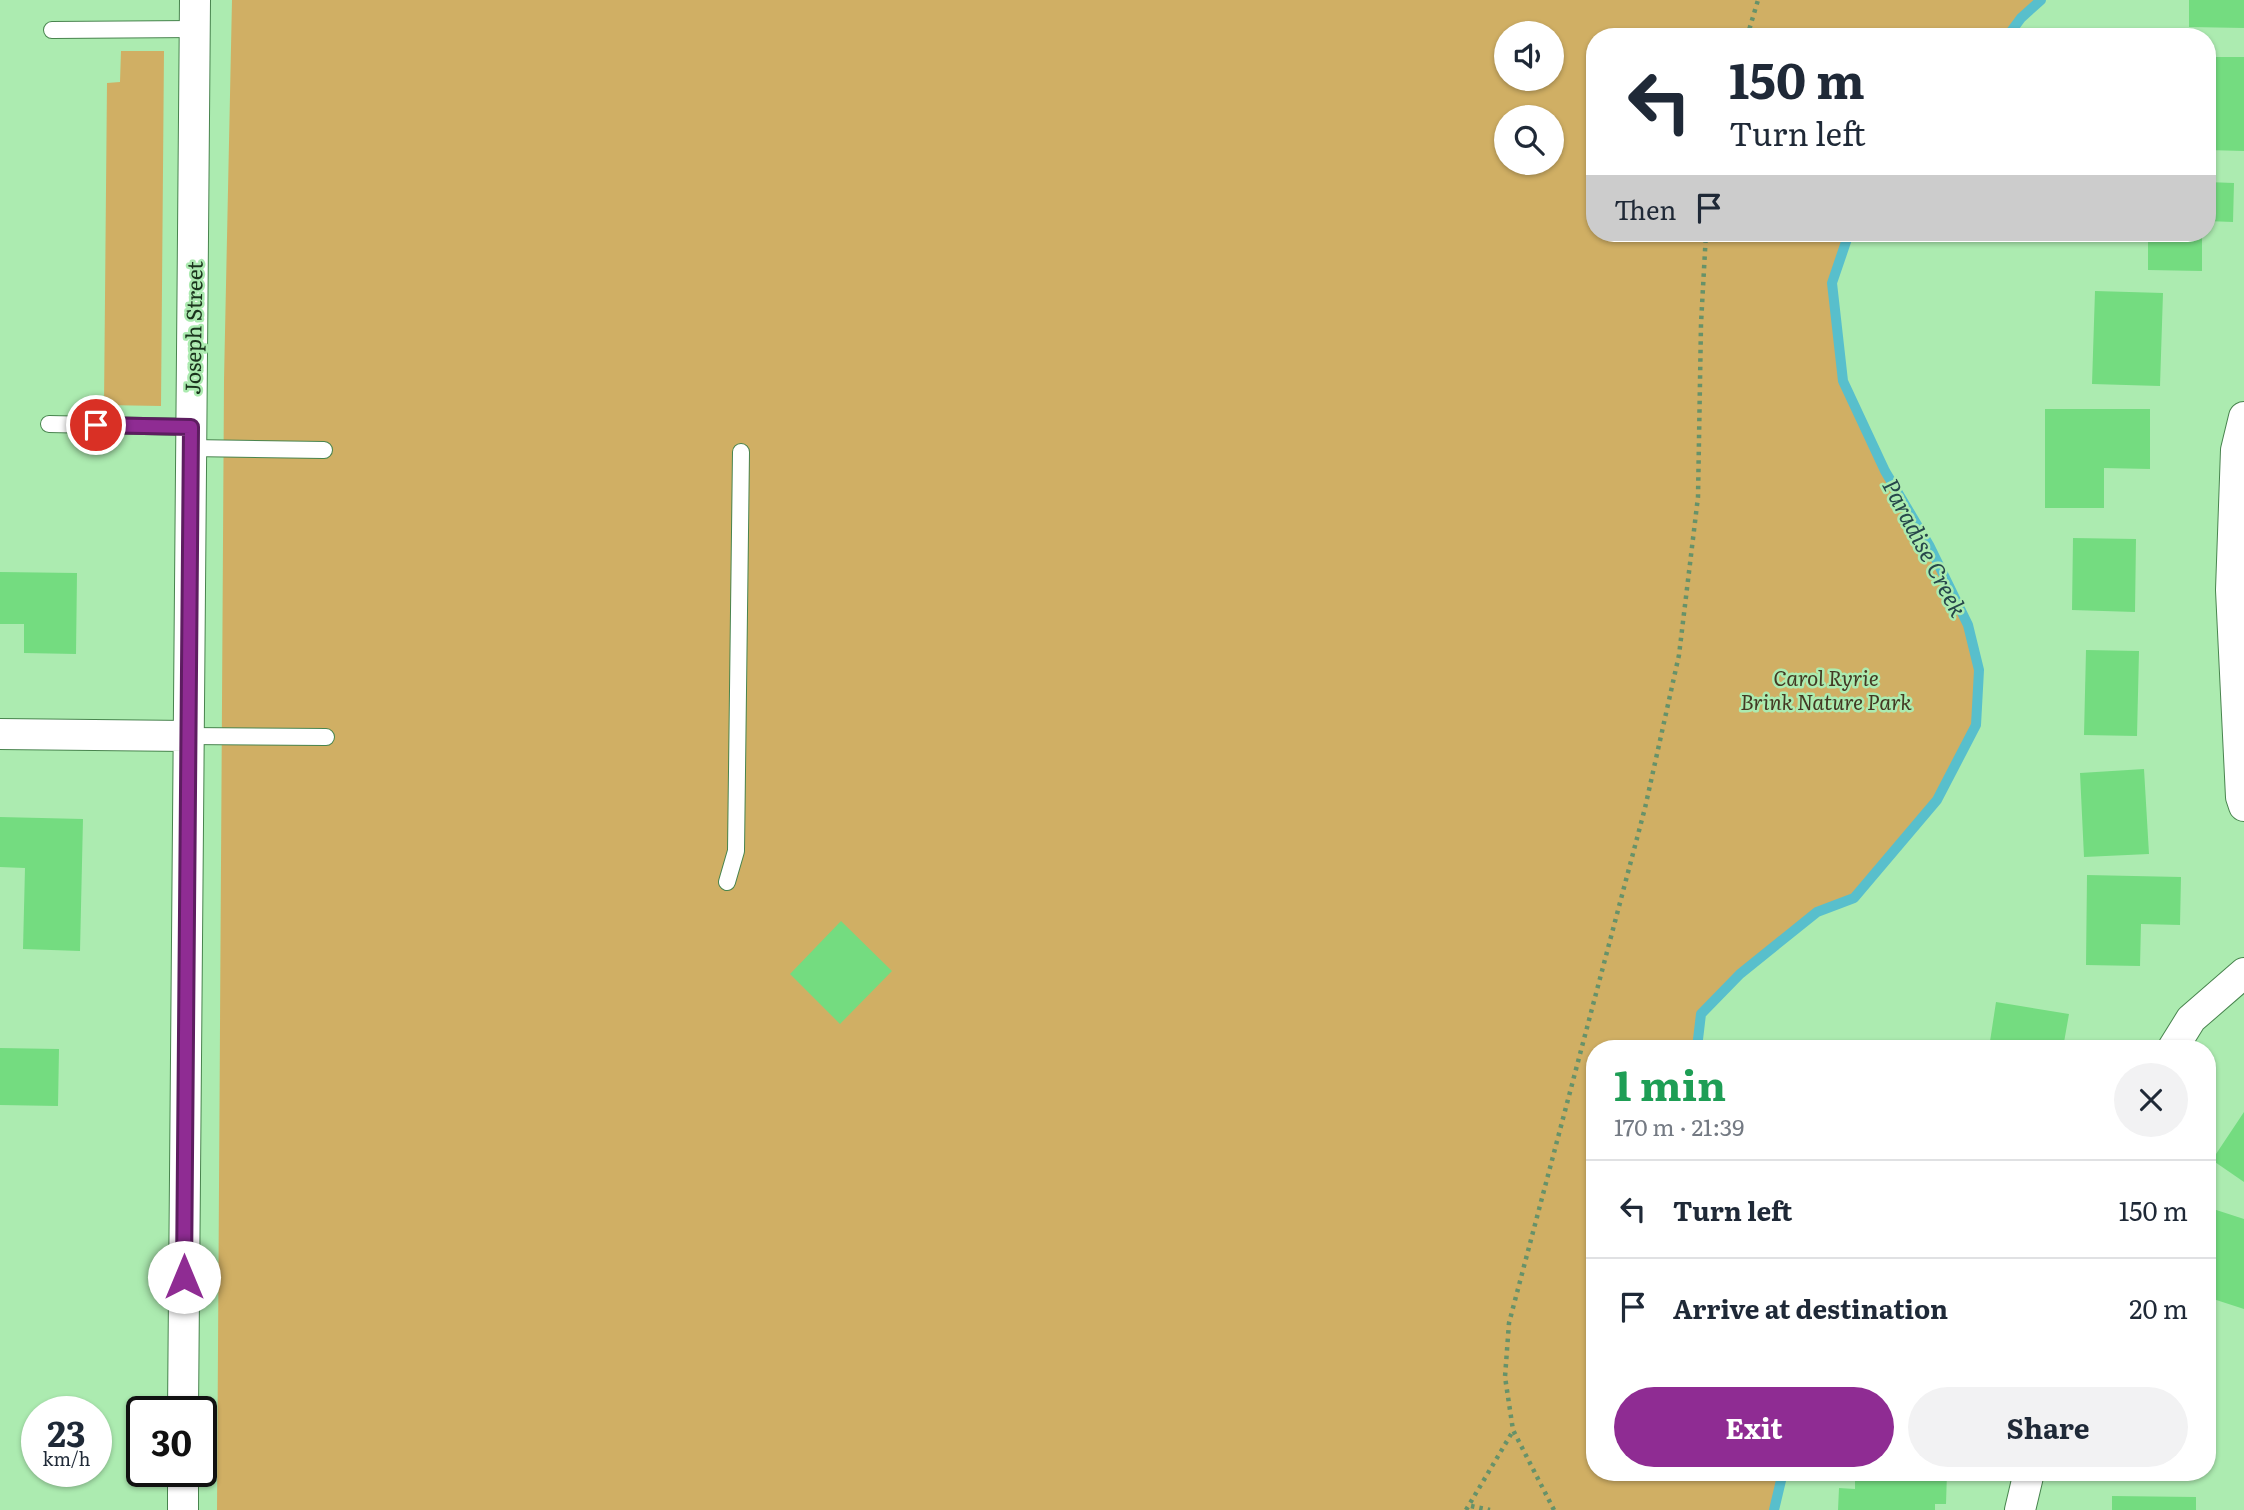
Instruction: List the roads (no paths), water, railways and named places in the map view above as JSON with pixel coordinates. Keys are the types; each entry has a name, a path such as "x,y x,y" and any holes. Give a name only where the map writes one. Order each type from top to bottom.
{"street":[{"name":"Joseph Street","path":"183,1396 195,0"},
{"path":"2244,417 2236,450 2231,590 2241,797 2244,806"},
{"path":"0,734 187,736"},
{"path":"2178,1040 2191,1019 2244,974"},
{"path":"2020,1510 2027,1481"},
{"path":"183,1487 183,1510"}],"lane":[{"path":"52,30 195,29"},
{"path":"49,424 324,450"},
{"path":"727,882 736,851 741,452"},
{"path":"187,736 326,737"}],"waterway":[{"name":"Paradise Creek","path":"2014,28 2041,0"},
{"name":"Paradise Creek","path":"1698,1040 1701,1014 1740,974 1817,912 1854,898 1937,800 1976,725 1979,670 1968,625 1929,545 1885,471 1843,381 1832,283 1846,242"},
{"name":"Paradise Creek","path":"1774,1510 1781,1481"}],"park label":[{"name":"Carol Ryrie Brink Nature Park","path":"1826,688"}]}
